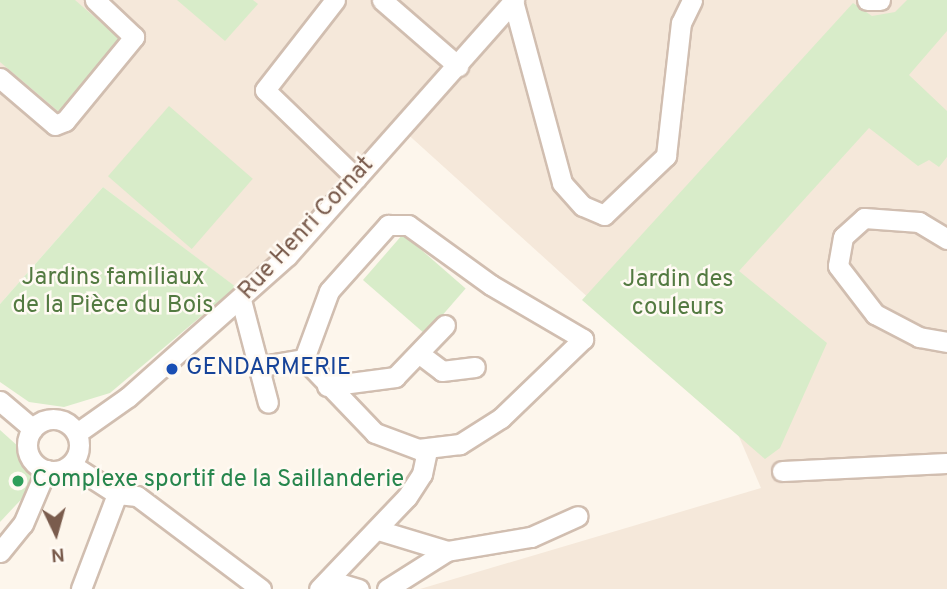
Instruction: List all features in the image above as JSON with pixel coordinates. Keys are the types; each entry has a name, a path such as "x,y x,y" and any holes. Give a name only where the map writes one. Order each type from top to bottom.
{"street":[{"path":"0,78 55,124 65,121 134,37 95,0"},
{"path":"335,0 265,90 356,178"},
{"path":"382,0 458,66"},
{"path":"514,0 562,183 583,205 604,215 666,156 681,23 692,0"},
{"name":"Rue Henri Cornat","path":"77,433 241,300 458,66 514,0"},
{"path":"867,0 880,0"},
{"path":"947,239 909,220 864,218 843,237 838,266 875,314 919,337 947,342"},
{"path":"388,225 408,225 491,285 583,339 490,427 460,444 426,450 376,433 327,386 304,359 329,291 388,225"},
{"path":"241,300 262,366 268,403"},
{"path":"327,386 384,382 421,355 445,325"},
{"path":"421,355 442,371 475,367"},
{"path":"262,366 304,359"},
{"path":"0,401 33,429"},
{"path":"33,429 56,419 77,433 72,466"},
{"path":"33,429 27,452 46,470"},
{"path":"325,585 378,530 417,483 426,450"},
{"path":"782,471 947,463"},
{"path":"46,470 72,466 117,494 137,496 261,589"},
{"path":"0,552 23,524 46,470"},
{"path":"81,589 117,494"},
{"path":"387,589 447,551 531,537 578,516"},
{"path":"378,530 447,551"},
{"path":"325,585 359,589"}],"shaded area":[{"path":"0,0 947,0 947,589 420,589 761,488 725,404 602,310 403,130 254,301 103,187 0,304"}],"green space":[{"path":"0,0 75,0 121,40 59,112 0,62"},
{"path":"177,0 253,0 258,4 225,41"},
{"name":"Jardin des couleurs","path":"907,0 947,0 947,31 909,75 947,111 947,157 939,167 929,160 918,166 869,128 739,271 827,343 780,448 765,459 582,300 853,3 872,16 895,12"},
{"path":"169,106 253,179 192,249 108,176"},
{"name":"Jardins familiaux de la Pièce du Bois","path":"103,187 236,287 110,393 64,407 29,402 0,382 0,304"},
{"path":"403,234 466,288 426,334 363,280"},
{"name":"Complexe sportif de la Saillanderie","path":"0,430 39,465 31,489 0,522"}],"place":[{"name":"GENDARMERIE","path":"172,369"},
{"name":"Complexe sportif de la Saillanderie","path":"18,481"}]}
